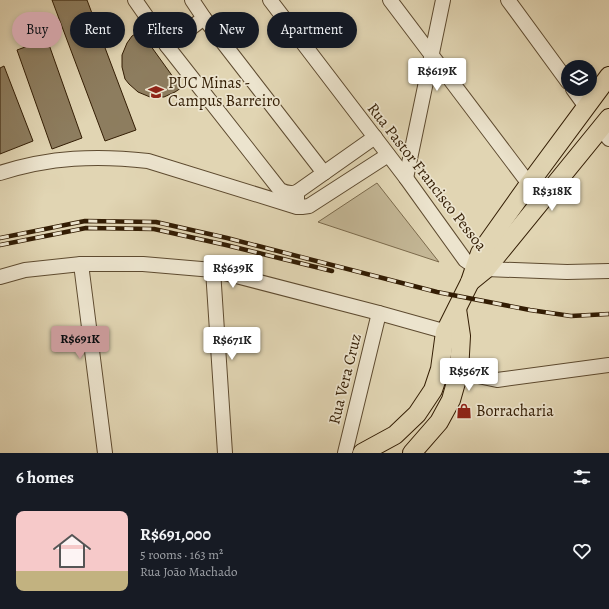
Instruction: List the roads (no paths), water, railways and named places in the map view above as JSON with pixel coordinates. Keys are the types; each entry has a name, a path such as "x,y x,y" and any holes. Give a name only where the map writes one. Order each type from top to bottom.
{"main road":[{"path":"477,273 480,253 609,76"},
{"path":"362,453 395,435 417,414 433,390 453,334 457,309 477,273 606,128"},
{"path":"412,453 439,422 451,400 459,372 453,334"}],"street":[{"path":"135,0 143,12"},
{"path":"192,0 204,18 324,173"},
{"name":"Rua Pastor Francisco Pessoa","path":"270,0 406,178 465,260 477,273 609,271"},
{"path":"390,0 529,184"},
{"path":"406,178 443,0"},
{"path":"508,0 561,72"},
{"path":"197,23 204,18"},
{"path":"169,48 280,190 286,193 292,194 298,192 375,137"},
{"path":"578,96 586,107"},
{"path":"0,173 19,167 54,160 91,157 124,158 148,161 297,207 302,207 309,206 388,155"},
{"path":"297,207 298,192"},
{"path":"81,264 105,453"},
{"path":"0,278 25,270 81,264 143,264 213,270 379,313 453,334"},
{"path":"213,270 224,453"},
{"name":"Rua Vera Cruz","path":"345,453 379,313"},
{"path":"459,372 497,380 609,365"}],"railway":[{"path":"0,238 85,221 156,222 227,238 437,292 530,310 571,316 609,314"},
{"path":"0,245 86,228 154,229 332,271"}],"place":[{"name":"PUC Minas - Campus Barreiro","path":"156,92"},
{"name":"Borracharia","path":"464,411"}]}
